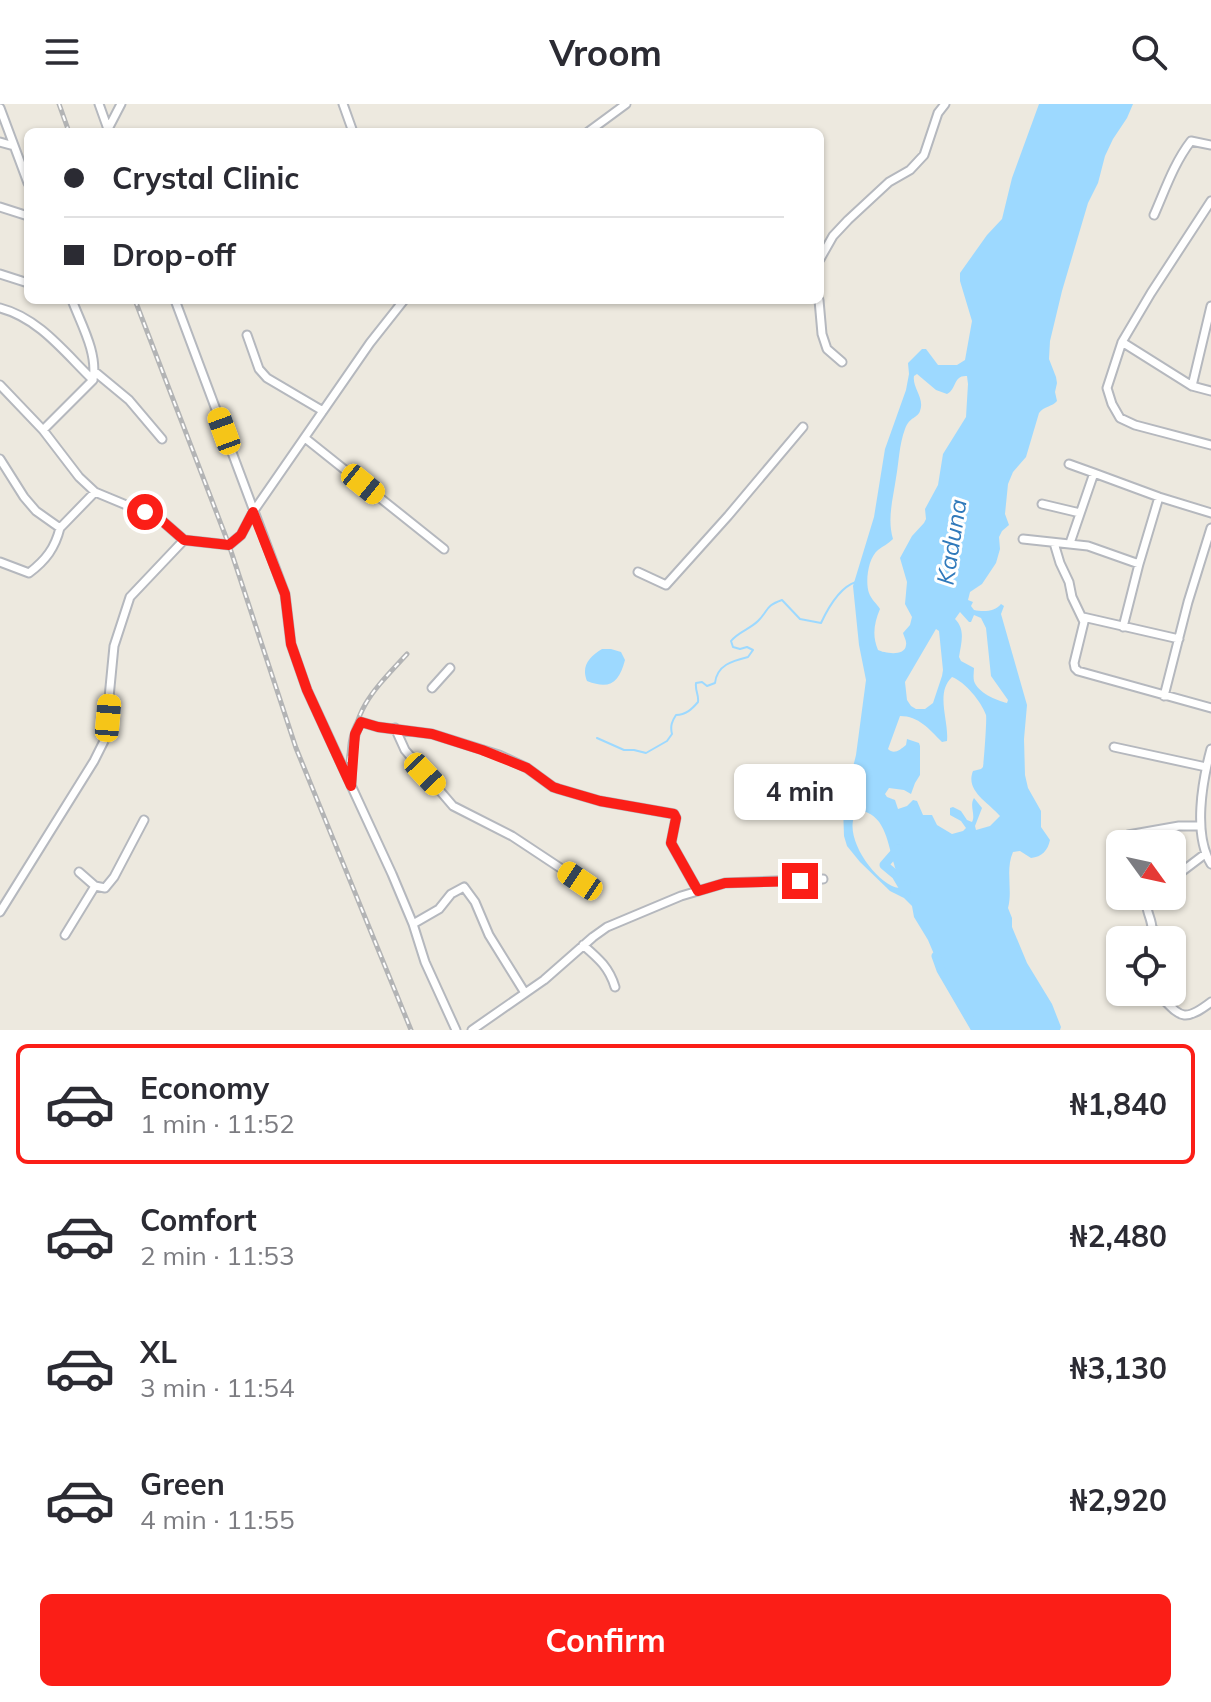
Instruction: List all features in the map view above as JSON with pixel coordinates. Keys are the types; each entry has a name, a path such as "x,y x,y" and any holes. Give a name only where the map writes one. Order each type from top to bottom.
{"street":[{"path":"99,104 107,128"},
{"path":"109,128 121,104"},
{"path":"343,104 352,128"},
{"path":"593,128 626,104"},
{"path":"824,252 848,220 924,155 938,113 945,104"},
{"path":"0,108 24,172"},
{"path":"1154,215 1174,168 1191,141 1211,145"},
{"path":"0,142 14,146"},
{"path":"1211,201 1122,342 1107,388 1120,418 1135,425 1211,445"},
{"path":"0,207 24,215"},
{"path":"0,274 24,282"},
{"path":"43,430 94,375 92,355 73,304"},
{"path":"176,304 285,594 291,644 307,690 413,924 425,962 456,1030"},
{"path":"0,385 95,492 160,519 184,540 229,545 241,535 253,512 370,343 401,304"},
{"path":"819,304 822,334 827,349 842,362"},
{"path":"1192,386 1211,306"},
{"path":"0,308 37,325 94,375 129,400 162,439"},
{"path":"247,335 259,369 267,378 323,411"},
{"path":"1122,342 1192,386 1211,391"},
{"path":"638,572 666,585 803,427"},
{"path":"305,438 444,549"},
{"path":"0,459 36,511 60,528"},
{"path":"1069,464 1211,513"},
{"path":"1070,543 1094,473"},
{"path":"0,562 29,573 43,562 56,544 60,528 95,492"},
{"path":"1123,627 1159,497"},
{"path":"1042,504 1080,513"},
{"path":"1164,696 1211,528"},
{"path":"1023,539 1096,548 1139,564"},
{"path":"0,912 105,739 114,646 130,597 184,540"},
{"path":"1054,543 1084,622 1075,668 1211,708"},
{"path":"1083,617 1179,639"},
{"path":"432,688 450,668"},
{"path":"351,786 352,756 361,722 432,734 499,755 527,768 559,789 600,801 674,814 676,818 671,843 698,891"},
{"path":"395,728 405,750 453,806 512,836 580,881"},
{"path":"1114,747 1206,767"},
{"path":"1211,749 1206,767 1200,826 1201,843 1211,864"},
{"path":"79,872 95,886 105,888 144,820"},
{"path":"1156,830 1200,826"},
{"path":"1186,868 1205,854"},
{"path":"472,1030 555,971 607,927 725,883 823,879"},
{"path":"65,935 95,886"},
{"path":"413,924 439,909 451,894 464,887 525,993"},
{"path":"583,945 602,961 615,987"},
{"path":"1171,1006 1180,1014 1192,1016 1211,1002"}],"water":[{"path":"1039,104 1133,104 1105,156 1062,291 1049,359 1056,377 1057,401 1039,413 1026,457 1013,472 1008,484 1005,514 1009,525 999,537 996,563 982,584 970,592 968,600 973,602 971,606 977,611 992,610 1001,604 1004,606 1001,614 1027,705 1025,775 1028,788 1041,811 1041,827 1050,840 1044,852 1035,857 1031,858 1020,851 1013,852 1008,908 1012,927 1027,963 1052,1004 1060,1030 978,1030 939,966 914,917 912,906 890,891 860,862 847,846 844,836 843,807 856,755 866,680 853,586 874,517 885,449 906,390 908,363 922,349 926,349 938,365 957,365 965,360 972,321 960,273 1002,219 1012,178","holes":["917,374 936,390 947,394 959,378 967,376 966,417 943,454 938,485 925,509 926,519 900,558 907,582 905,604 912,617 903,633 905,649 889,653 878,650 876,645 874,630 880,609 869,593 867,577 875,554 893,539 891,509 901,441 907,425 919,414 921,406 914,376","960,612 969,622 974,615 981,618 986,628 991,676 1007,703 979,689 974,681 974,668 961,661 962,632 955,619","936,629 939,631 943,670 933,703 925,709 911,706 907,700 905,682","952,677 957,679 984,710 983,767 973,771 971,778 979,796 1000,816 990,826 976,830 982,808 974,798 972,822 961,811 950,808 950,815 966,828 952,834 937,825 932,815 923,815 917,801 913,800 898,809 895,800 885,794 889,788 911,794 920,775 919,743 907,739 906,745 899,750 892,752 888,749 900,716 918,721 942,742 947,741 944,691","863,811 877,819 888,840 899,888 890,885 872,870 858,847 853,825 855,815"]},
{"path":"602,649 621,652 625,660 616,679 602,685 587,681 585,671 587,662"}],"waterway":[{"path":"597,738 624,750 646,753 667,741 672,734 676,715 683,714 698,702 696,683 702,682 707,686 715,683 722,668 748,657 753,650 733,647 731,641 758,621 770,606 782,600 800,619 821,623 840,593 856,582"},
{"name":"Kaduna","path":"898,849 884,865 896,875 906,892"},
{"name":"Kaduna","path":"936,956 976,1030"}],"railway":[{"path":"59,104 68,128"},
{"path":"137,304 229,545 296,748 411,1030"},
{"path":"348,762 360,714 383,680 407,654"}],"route":[{"path":"145,512 160,519 184,540 229,545 241,535 253,512 285,594 291,644 307,690 351,786 355,734 361,722 432,734 499,755 527,768 559,789 600,801 674,814 676,818 671,843 698,891 725,883 800,881"}]}
